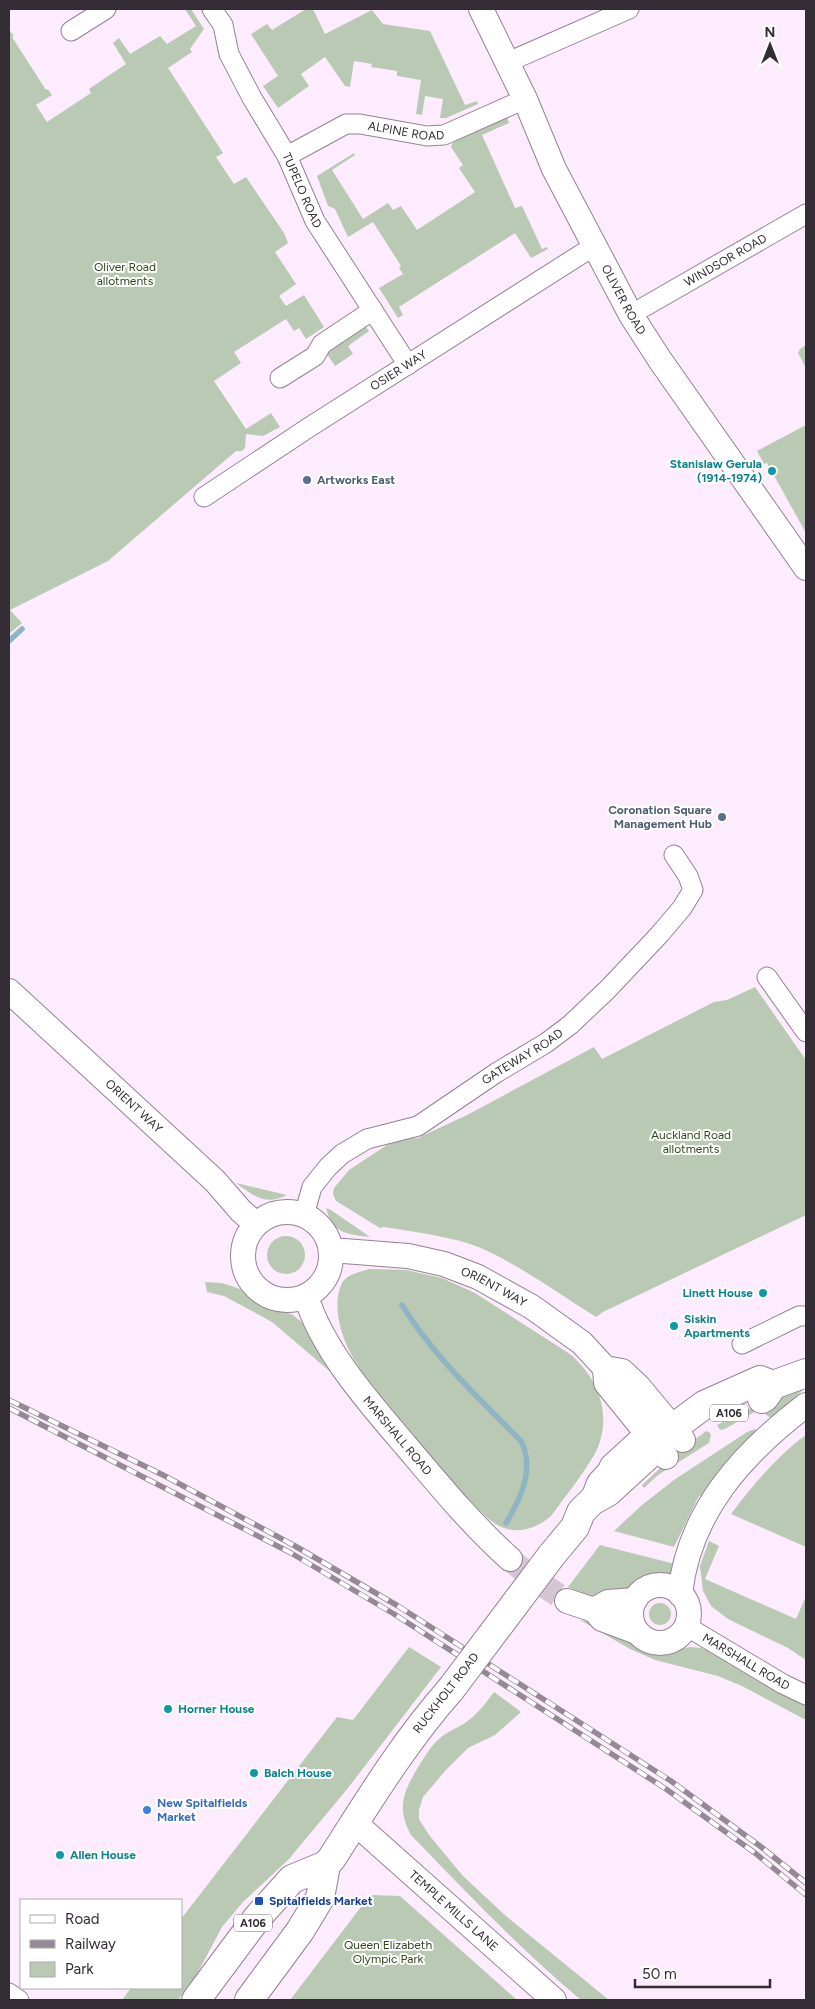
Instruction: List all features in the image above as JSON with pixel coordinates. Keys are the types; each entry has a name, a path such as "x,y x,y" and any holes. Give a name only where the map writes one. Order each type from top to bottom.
{"main road":[{"name":"RUCKHOLT ROAD","path":"249,2000 300,1931 320,1898 326,1866 374,1790 412,1737 575,1527 581,1512 592,1501 608,1492 704,1405 760,1380 773,1385 806,1373"},
{"name":"RUCKHOLT ROAD","path":"575,1527 590,1523 665,1441"},
{"name":"A106","path":"196,2000 256,1918 292,1879 326,1866"}],"street":[{"path":"71,31 106,9"},
{"name":"TUPELO ROAD","path":"212,9 223,25 229,54 252,98 287,156 315,220 408,366"},
{"name":"OLIVER ROAD","path":"481,9 525,99 554,169 631,315 660,360 806,568"},
{"path":"508,62 629,9"},
{"name":"ALPINE ROAD","path":"287,156 346,124 360,124 427,136 444,136 525,99"},
{"name":"WINDSOR ROAD","path":"644,307 806,214"},
{"name":"OSIER WAY","path":"204,498 308,428 594,246"},
{"path":"280,378 315,356 322,344 372,310"},
{"name":"GATEWAY ROAD","path":"304,1215 312,1188 328,1167 342,1154 368,1139 418,1126 496,1073 546,1044 570,1025 607,990 682,908 693,890 688,876 674,855"},
{"path":"767,977 806,1032"},
{"name":"ORIENT WAY","path":"9,991 215,1181 241,1211 256,1224"},
{"path":"288,1212 304,1215 321,1228 331,1250 330,1269 324,1281 306,1296 286,1301 274,1299 260,1292 251,1283 244,1270 242,1256 244,1242 256,1224 275,1213 288,1212"},
{"name":"ORIENT WAY","path":"331,1250 408,1256 444,1264 478,1277 532,1306 582,1343 605,1368 622,1372 638,1386 665,1441"},
{"name":"MARSHALL ROAD","path":"306,1296 309,1308 327,1342 370,1404 444,1492 486,1538 510,1559"},
{"path":"742,1344 799,1316 806,1316"},
{"path":"680,1594 683,1570 689,1548 708,1508 745,1458 775,1429 806,1405"},
{"path":"567,1601 594,1610 602,1619 637,1632 651,1642 662,1643 674,1639 686,1626 688,1610 686,1601 672,1588 656,1586 643,1591 635,1600 632,1609 631,1619 637,1632"},
{"path":"594,1610 608,1602 635,1600"},
{"name":"MARSHALL ROAD","path":"686,1626 783,1684 806,1695"},
{"name":"TEMPLE MILLS LANE","path":"355,1822 554,2000"},
{"path":"9,1992 19,2000"}],"green space":[{"name":"Oliver Road allotments","path":"185,9 191,9 204,29 190,49 192,52 168,68 223,153 216,157 234,184 246,177 284,233 288,243 275,252 296,284 279,296 286,306 304,295 324,327 306,339 299,328 294,331 286,319 234,352 241,363 214,381 246,429 271,413 280,427 263,436 246,434 245,448 242,451 236,451 108,561 10,610 22,623 9,634 9,32 14,36 12,37 46,90 48,89 52,95 36,105 47,122 91,93 89,89 126,64 113,43 119,38 130,54 160,36 167,44 196,26"},
{"path":"306,9 313,9 325,34 372,10 383,24 430,31 465,105 477,101 478,104 446,118 440,118 443,99 425,96 422,115 416,114 421,80 397,76 397,71 371,67 372,64 354,61 350,87 345,86 325,57 301,74 309,86 278,108 263,86 278,76 251,34 267,24 272,30"},
{"path":"507,117 509,123 482,135 515,208 522,206 542,249 547,247 548,249 531,258 515,233 399,307 403,315 398,318 379,288 403,274 399,268 401,266 373,222 348,237 335,209 328,206 317,176 354,153 355,155 332,170 363,219 388,203 393,210 401,206 417,230 475,192 459,168 463,165 451,147 454,139"},
{"path":"365,326 369,331 348,346 353,354 335,366 327,354 328,345 356,327"},
{"path":"806,345 806,368 798,353"},
{"path":"806,425 806,533 767,463 764,464 757,451"},
{"name":"Auckland Road allotments","path":"755,987 806,1060 806,1215 596,1317 525,1272 481,1248 433,1235 380,1228 336,1201 333,1194 334,1188 349,1170 387,1145 404,1138 418,1138 469,1114 594,1047 602,1059 714,1002 727,1000"},
{"path":"236,1183 287,1195 272,1200 260,1198"},
{"path":"326,1208 370,1237 354,1235 337,1228 332,1223"},
{"path":"286,1236 299,1242 305,1255 299,1268 286,1274 273,1268 267,1255 273,1242"},
{"path":"369,1269 406,1270 442,1278 475,1293 570,1354 588,1373 599,1396 602,1408 602,1434 589,1464 552,1515 547,1519 536,1526 524,1530 511,1530 499,1526 489,1519 427,1455 369,1383 346,1344 338,1318 338,1300 342,1283 347,1277"},
{"path":"205,1282 222,1283 240,1289 254,1301 293,1315 305,1325 330,1362 333,1374 272,1322 224,1296 207,1292"},
{"path":"802,1387 803,1390 772,1419 764,1413 756,1411 725,1429 720,1430 717,1425 769,1399"},
{"path":"755,1429 760,1433 705,1498 699,1496 674,1547 614,1531 642,1505 674,1480 747,1432"},
{"path":"706,1431 711,1435 709,1443 658,1475 644,1488 642,1485 671,1458"},
{"path":"806,1435 806,1547 731,1514 766,1472"},
{"path":"709,1541 719,1546 705,1579 796,1619 806,1596 806,1660 788,1648 728,1619 711,1606 703,1591 700,1566"},
{"path":"600,1545 675,1564 674,1574 651,1577 629,1590 600,1598 585,1595 568,1587"},
{"path":"660,1603 668,1606 671,1614 668,1622 660,1625 652,1622 649,1614 652,1606"},
{"path":"580,1620 603,1625 641,1648 658,1654 690,1647 702,1648 806,1706 806,1720 742,1686 718,1676 655,1660 630,1649"},
{"path":"409,1647 441,1667 348,1788 289,1859 243,1902 222,1927 196,1976 178,2000 122,2000 130,1989 182,1989 182,1918 337,1717 353,1720"},
{"path":"494,1692 521,1712 495,1735 468,1748 446,1770 423,1797 419,1810 419,1819 429,1835 463,1876 507,1917 609,2000 581,2000 558,1981 452,1878 411,1835 406,1825 403,1806 404,1798 406,1790 420,1764 442,1737 465,1723 484,1705"},
{"name":"Queen Elizabeth Olympic Park","path":"370,1895 400,1896 517,2000 290,2000"}],"waterway":[{"path":"9,641 22,629"},
{"path":"402,1305 443,1360 521,1441 527,1462 526,1473 517,1504 506,1523"}],"tunnel":[{"path":"510,1559 531,1577 567,1601"}],"railway":[{"path":"9,1400 163,1475 295,1546 398,1606 671,1781 760,1846 806,1883"},
{"path":"9,1408 291,1553 394,1614 666,1789 755,1853 806,1895"}],"place":[{"name":"Stanislaw Gerula (1914-1974)","path":"772,471"},
{"name":"Artworks East","path":"307,480"},
{"name":"Coronation Square Management Hub","path":"722,817"},
{"name":"Linett House","path":"763,1293"},
{"name":"Siskin Apartments","path":"674,1326"},
{"name":"Horner House","path":"168,1709"},
{"name":"Balch House","path":"254,1773"},
{"name":"New Spitalfields Market","path":"147,1810"},
{"name":"Allen House","path":"60,1855"},
{"name":"Spitalfields Market","path":"259,1901"}]}
